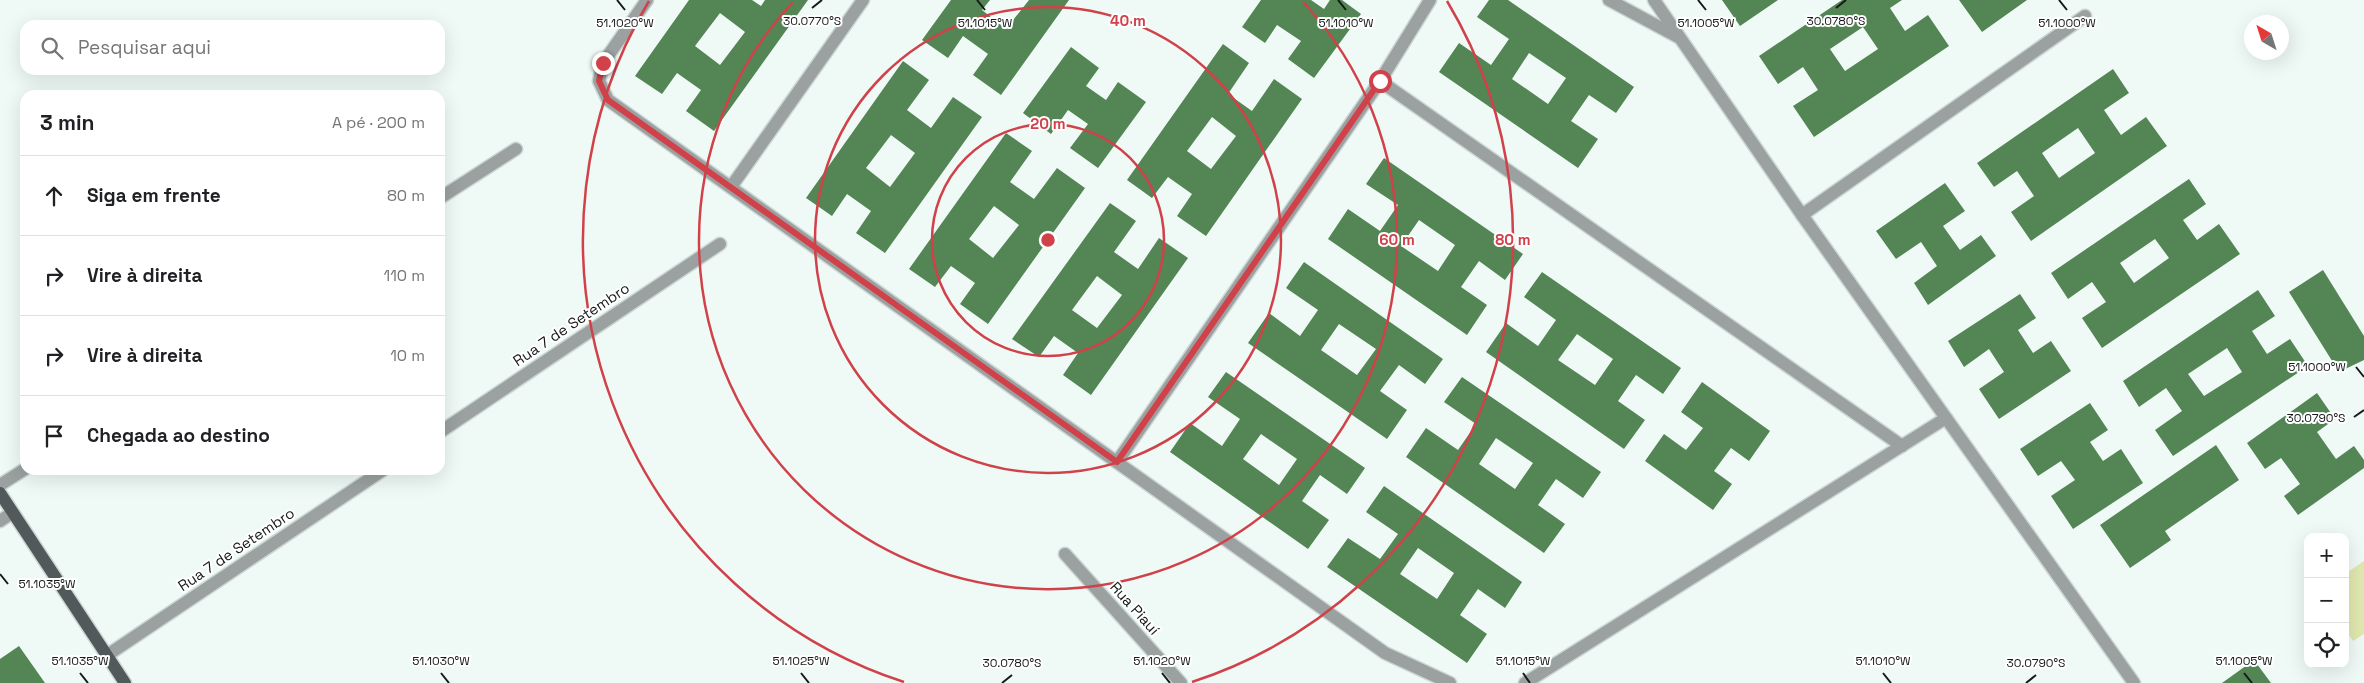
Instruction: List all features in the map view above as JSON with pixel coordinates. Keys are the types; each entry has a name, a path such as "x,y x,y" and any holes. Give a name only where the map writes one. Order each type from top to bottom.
{"main road":[{"path":"0,494 125,683"}],"street":[{"path":"647,0 603,63 599,81 608,100 1385,653 1450,683"},
{"path":"731,187 863,0"},
{"path":"1117,462 1380,81 1430,0"},
{"path":"1609,0 1680,38"},
{"path":"1654,0 1802,215 2134,683"},
{"path":"1802,215 2085,16"},
{"path":"1380,81 1902,446"},
{"path":"445,195 516,148"},
{"name":"Rua 7 de Setembro","path":"445,429 720,244"},
{"path":"1525,683 1946,418"},
{"path":"0,485 20,472"},
{"name":"Rua 7 de Setembro","path":"106,656 376,475"},
{"path":"0,521 12,513"},
{"name":"Rua Piauí","path":"1065,554 1181,683"}],"green space":[{"path":"2364,561 2364,634 2353,641 2349,635 2349,571"}],"building":[{"path":"689,0 752,0 761,6 765,0 808,0 714,131 686,111 701,90 677,73 662,94 635,76","holes":["720,13 745,32 720,65 695,46"]},
{"path":"951,0 990,0 982,10 1006,29 1029,0 1069,0 1001,95 973,75 988,54 963,36 948,58 922,40"},
{"path":"1261,0 1311,0 1324,9 1330,0 1342,0 1361,14 1314,78 1288,59 1301,41 1277,25 1265,43 1242,27"},
{"path":"1489,0 1508,0 1634,87 1616,113 1589,95 1571,121 1598,139 1578,168 1439,72 1459,43 1491,65 1509,39 1477,17","holes":["1529,53 1566,78 1548,104 1512,79"]},
{"path":"1722,0 1778,0 1740,26"},
{"path":"1842,0 1902,0 1890,8 1905,31 1928,15 1949,46 1814,137 1793,106 1818,90 1803,67 1778,84 1759,56","holes":["1863,27 1878,49 1845,71 1830,49"]},
{"path":"1959,0 2027,0 1982,32"},
{"path":"1223,44 1249,63 1228,94 1252,111 1274,79 1302,99 1206,236 1177,216 1192,194 1168,177 1152,198 1127,180","holes":["1212,117 1236,136 1211,169 1187,151"]},
{"path":"1071,47 1099,68 1086,86 1106,100 1118,82 1146,102 1098,168 1070,148 1088,124 1068,110 1051,134 1023,113"},
{"path":"903,61 929,80 907,110 931,128 953,97 982,117 885,253 856,233 871,211 847,194 832,216 806,198","holes":["891,135 915,153 890,187 866,168"]},
{"path":"2113,69 2129,93 2104,110 2121,135 2146,117 2167,146 2031,241 2011,212 2034,196 2017,171 1994,187 1977,163","holes":["2078,128 2095,153 2059,178 2042,153"]},
{"path":"1006,133 1032,151 1010,182 1034,199 1057,168 1085,188 988,324 960,304 975,283 951,266 935,287 909,269","holes":["994,206 1019,225 993,258 969,239"]},
{"path":"1384,158 1523,254 1505,280 1479,261 1461,287 1487,305 1467,335 1328,239 1348,209 1380,231 1398,205 1366,184","holes":["1419,220 1455,245 1438,271 1401,246"]},
{"path":"2189,179 2206,204 2183,220 2197,240 2219,224 2240,254 2102,348 2082,318 2106,302 2092,282 2068,299 2051,273","holes":["2155,239 2169,258 2134,283 2120,263"]},
{"path":"1945,183 1965,211 1943,226 1960,250 1981,235 1996,256 1928,305 1914,283 1937,266 1921,242 1896,259 1876,231"},
{"path":"1110,203 1136,221 1114,252 1138,269 1159,238 1188,258 1091,395 1063,375 1078,353 1054,336 1039,357 1012,339","holes":["1097,276 1122,295 1097,328 1072,310"]},
{"path":"1304,262 1443,359 1425,384 1399,365 1380,391 1407,410 1387,439 1248,343 1269,313 1300,336 1318,310 1286,288","holes":["1339,324 1376,349 1357,375 1321,350"]},
{"path":"2323,270 2364,336 2364,360 2339,372 2289,292"},
{"path":"1542,272 1681,368 1663,394 1636,375 1618,401 1645,420 1624,449 1486,352 1506,323 1538,346 1556,320 1524,297","holes":["1577,334 1613,359 1595,385 1558,360"]},
{"path":"2258,290 2275,316 2252,331 2267,354 2290,339 2308,366 2173,456 2155,430 2182,411 2166,388 2139,407 2123,381","holes":["2227,348 2242,372 2204,396 2188,374"]},
{"path":"2020,294 2036,318 2018,330 2033,353 2051,341 2071,371 1999,419 1979,389 2004,372 1989,349 1964,367 1948,341"},
{"path":"1226,372 1365,468 1347,494 1320,475 1302,501 1329,520 1308,549 1170,452 1190,423 1222,446 1240,419 1208,397","holes":["1261,434 1297,459 1279,485 1243,459"]},
{"path":"1462,377 1601,472 1583,498 1556,479 1538,505 1565,524 1544,553 1406,457 1426,428 1458,450 1476,424 1444,402","holes":["1496,438 1533,463 1515,489 1479,464"]},
{"path":"1702,382 1770,431 1749,461 1731,448 1714,471 1732,484 1713,510 1645,461 1664,434 1686,450 1703,428 1681,412"},
{"path":"2317,393 2335,419 2317,432 2336,459 2354,446 2364,460 2364,468 2298,515 2284,496 2300,484 2281,458 2265,469 2247,443"},
{"path":"2090,403 2108,430 2090,442 2103,461 2121,449 2143,483 2073,529 2051,496 2075,480 2061,461 2038,476 2020,449"},
{"path":"2216,445 2239,480 2165,531 2171,540 2130,568 2100,525"},
{"path":"1384,486 1522,582 1505,608 1478,589 1460,615 1487,634 1467,663 1327,567 1348,538 1380,559 1398,534 1366,512","holes":["1418,548 1454,573 1437,599 1400,574"]},
{"path":"19,646 45,683 0,683 0,659"},
{"path":"2254,660 2271,683 2222,683"}],"route":[{"path":"603,63 599,81 608,100 1117,462 1380,81"}]}
